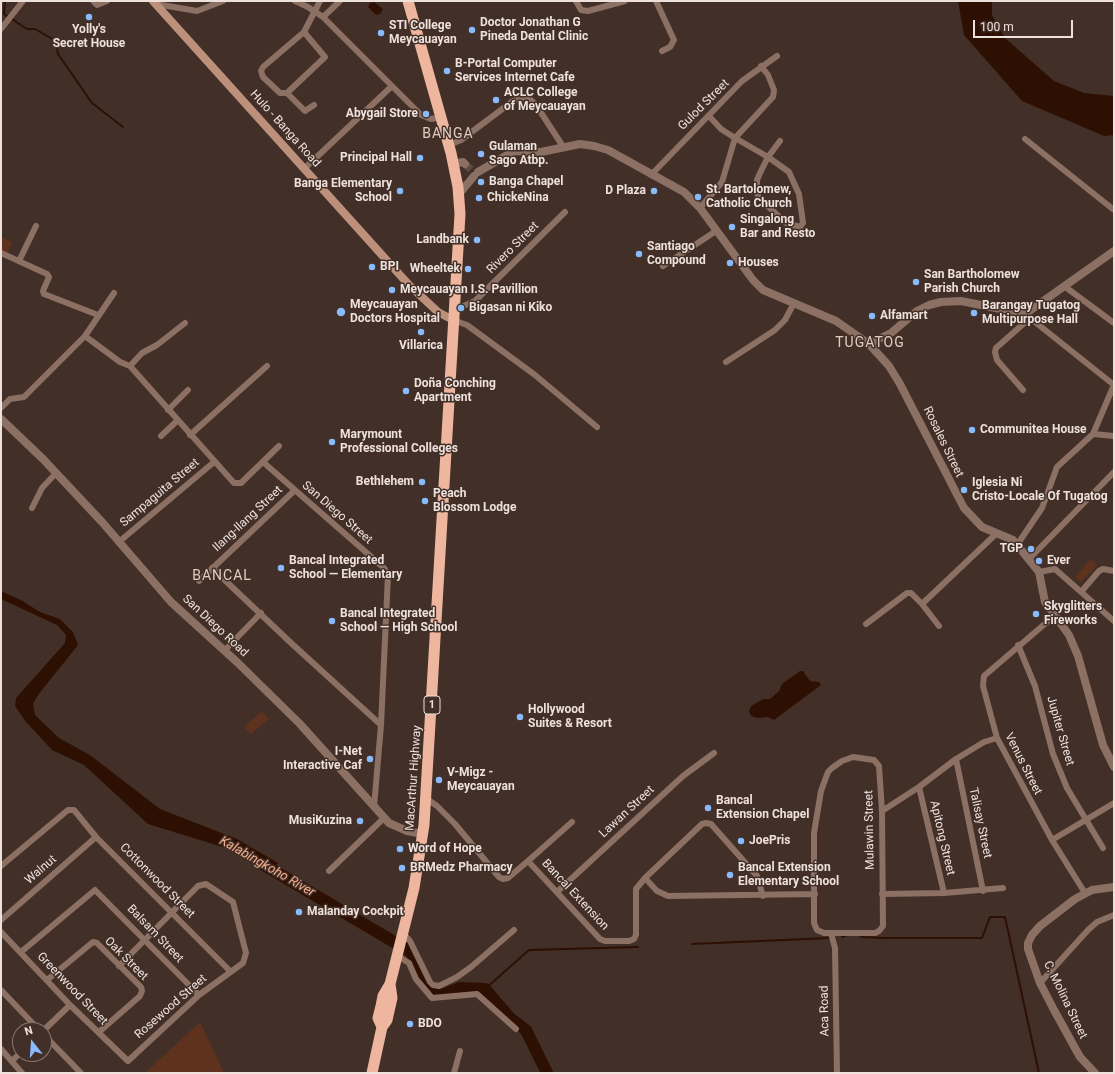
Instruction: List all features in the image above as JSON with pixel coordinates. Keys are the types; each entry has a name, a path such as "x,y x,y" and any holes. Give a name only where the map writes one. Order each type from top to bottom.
{"highway":[{"name":"MacArthur Highway","path":"372,1073 382,1027 378,1018 383,996 390,984 414,888 427,799 460,214 459,194 449,145 408,1"}],"main road":[{"name":"Hulo - Banga Road","path":"155,3 409,285 438,312 454,315"}],"street":[{"path":"1,29 23,1"},
{"path":"95,3 107,1"},
{"path":"155,3 197,11 223,1"},
{"path":"295,1 322,17 421,115 431,119 442,117"},
{"path":"304,32 324,57 288,93 280,93 263,77 261,71 263,67 304,32 320,1"},
{"path":"322,17 340,1"},
{"path":"576,1 581,10 588,11 625,1"},
{"path":"656,1 674,40 670,48 662,51"},
{"name":"Gulod Street","path":"651,175 742,81 777,56"},
{"path":"700,208 722,182 735,138 774,94 768,75 761,66"},
{"path":"304,169 392,86"},
{"path":"288,93 305,111 314,105"},
{"path":"449,145 461,140 513,101 525,97 529,98 536,105 564,148"},
{"path":"709,116 721,129 768,157 789,172 799,194 803,223 800,227 786,223 759,198 756,193 757,180 768,157 780,142"},
{"path":"1025,139 1114,210"},
{"name":"Rosales Street","path":"459,194 476,174 514,151 541,152 580,144 601,147 626,159 651,175 684,192 700,208 758,286 836,321 869,344 889,366 900,384 932,442 945,473 964,508 982,527 1008,537 1018,544 1039,572"},
{"path":"453,164 463,162 465,164"},
{"name":"Rivero Street","path":"454,315 475,301 566,212"},
{"path":"19,261 36,226"},
{"path":"663,266 716,231"},
{"path":"1023,390 997,360 995,352 996,348 1028,316 1064,286 1114,251"},
{"path":"1,253 47,274 49,277 43,291 44,294 98,315"},
{"path":"1064,286 1114,323"},
{"path":"1,408 11,398 24,397 85,336 114,292"},
{"path":"869,344 891,333 917,311 929,305 961,300 1028,316 1114,385 1093,434 1057,468 1042,508 1018,544"},
{"path":"726,362 775,330 785,320 794,303"},
{"path":"454,315 534,375 597,427"},
{"path":"130,366 142,353 157,345 185,322"},
{"path":"85,336 120,362 130,366 214,462 237,484 241,483 279,446"},
{"path":"190,435 267,366"},
{"path":"168,410 188,390"},
{"name":"San Diego Road","path":"1,419 56,472 120,541 171,602 305,729 389,823 407,831 423,834"},
{"path":"161,436 178,420"},
{"path":"1093,434 1114,436"},
{"name":"Sampaguita Street","path":"120,541 214,462"},
{"name":"San Diego Street","path":"263,462 384,568 388,575 381,725 374,807"},
{"path":"32,508 42,488 56,472"},
{"path":"1029,559 1114,472"},
{"name":"Ilang-Ilang Street","path":"199,581 294,490"},
{"path":"922,604 997,533"},
{"path":"212,568 381,725"},
{"path":"1114,621 1055,569 1039,572 1045,602 1069,635 1078,656 1103,745 1114,767"},
{"path":"1081,592 1102,569 1114,571"},
{"path":"866,624 907,592 911,593 922,604 939,626"},
{"path":"224,651 261,614"},
{"name":"Venus Street","path":"1054,616 1018,645 984,676 983,686 997,738 1052,840 1085,893"},
{"name":"Jupiter Street","path":"1018,645 1035,686 1053,754 1067,788 1103,848"},
{"path":"882,811 984,742 997,738"},
{"name":"Lawan Street","path":"558,891 683,776 714,753"},
{"name":"Mulawin Street","path":"815,894 814,833 821,791 828,772 835,765 853,757 874,760 879,766 882,811 882,894"},
{"name":"Talisay Street","path":"956,760 983,891"},
{"name":"Apitong Street","path":"919,787 944,893"},
{"name":"Bancal Extension","path":"427,799 437,806 455,824 499,878 508,878 528,861 558,891 600,939 605,941 629,941 634,939 636,935 636,889 645,878 702,824 711,824 757,876 763,896"},
{"path":"1052,840 1114,803"},
{"name":"Cottonwood Street","path":"1,866 68,810 74,810 96,837 172,911 230,971"},
{"path":"329,871 384,818"},
{"path":"528,861 572,822"},
{"name":"Walnut","path":"1,920 96,837"},
{"path":"645,878 657,891 668,896 763,896 815,894 814,923 817,930 824,933 880,932 883,922 882,894 944,893 983,891 1003,888"},
{"name":"Rosewood Street","path":"128,1061 199,995 242,963 246,953 235,906 231,899 206,884 201,884 198,886 172,911"},
{"name":"C. Molina Street","path":"1095,1073 1080,1057 1040,983 1028,949 1029,939 1040,926 1085,893 1103,887 1114,887"},
{"name":"Balsam Street","path":"21,952 95,890 199,995"},
{"path":"119,966 172,911"},
{"path":"1040,983 1088,930 1097,922 1114,915"},
{"path":"514,930 471,967 457,977 439,986 430,982 410,941 399,944 416,979 432,998 477,994 516,1029"},
{"name":"Greenwood Street","path":"1,932 70,1005 128,1061"},
{"name":"Aca Road","path":"831,933 835,948 837,1073"},
{"name":"Oak Street","path":"47,980 93,942 97,943 141,987 142,991 140,996 99,1032"},
{"path":"1,990 31,1022"},
{"path":"52,1022 70,1005"},
{"path":"52,1043 81,1073"},
{"path":"1,1049 12,1061"},
{"path":"454,1073 460,1051"},
{"path":"13,1062 22,1073"}],"shaded area":[{"path":"1,237 12,242 7,254 1,252"},
{"path":"1091,559 1097,565 1081,582 1075,577"},
{"path":"262,711 269,719 251,734 244,727"},
{"path":"200,1022 224,1073 145,1073"}],"water":[{"path":"958,1 992,1 992,15 1005,38 1054,81 1084,93 1114,96 1114,135 1104,136 1022,101 964,35"},
{"path":"374,2 383,9 380,14 376,15 368,7 370,3"},
{"path":"1,591 21,600 40,612 60,619 73,632 78,645 38,695 33,704 35,715 59,738 90,755 160,809 237,839 278,863 270,875 229,849 148,824 84,765 52,750 26,722 15,706 16,698 65,643 66,635 57,625 1,599"},
{"path":"800,671 803,671 810,681 819,682 821,685 774,720 768,717 757,718 751,716 749,711 751,706 763,699 770,699 779,691 782,684"}],"waterway":[{"path":"5,1 4,14 27,29 35,29 56,41 58,54 92,103 123,127"},
{"name":"Kalabingkoho River","path":"259,862 411,952 422,977 436,994 444,994 460,988 485,989 510,1018 526,1030 547,1073"},
{"path":"859,935 863,937 883,938 982,938 990,917 1005,917 1039,1073"},
{"path":"842,937 848,935"},
{"path":"692,944 829,938"},
{"path":"485,989 529,950 638,947"}],"tunnel":[{"path":"465,164 476,174"}],"place":[{"name":"Yolly's Secret House","path":"89,17"},
{"name":"Doctor Jonathan G Pineda Dental Clinic","path":"472,30"},
{"name":"STI College Meycauayan","path":"381,33"},
{"name":"B-Portal Computer Services Internet Cafe","path":"447,71"},
{"name":"ACLC College of Meycauayan","path":"496,100"},
{"name":"Abygail Store","path":"426,114"},
{"name":"Gulaman Sago Atbp.","path":"481,154"},
{"name":"Principal Hall","path":"420,158"},
{"name":"Banga Chapel","path":"481,182"},
{"name":"Banga Elementary School","path":"400,191"},
{"name":"D Plaza","path":"654,191"},
{"name":"St. Bartolomew, Catholic Church","path":"698,197"},
{"name":"ChickeNina","path":"479,198"},
{"name":"Singalong Bar and Resto","path":"732,227"},
{"name":"Landbank","path":"477,240"},
{"name":"Santiago Compound","path":"639,254"},
{"name":"Houses","path":"730,263"},
{"name":"BPI","path":"372,267"},
{"name":"Wheeltek","path":"468,269"},
{"name":"San Bartholomew Parish Church","path":"916,282"},
{"name":"Meycauayan I.S. Pavillion","path":"392,290"},
{"name":"Bigasan ni Kiko","path":"461,308"},
{"name":"Meycauayan Doctors Hospital","path":"341,312"},
{"name":"Barangay Tugatog Multipurpose Hall","path":"974,313"},
{"name":"Alfamart","path":"872,316"},
{"name":"Villarica","path":"421,332"},
{"name":"Doña Conching Apartment","path":"406,391"},
{"name":"Communitea House","path":"972,430"},
{"name":"Marymount Professional Colleges","path":"332,442"},
{"name":"Bethlehem","path":"422,482"},
{"name":"Iglesia Ni Cristo-Locale Of Tugatog","path":"964,490"},
{"name":"Peach Blossom Lodge","path":"425,501"},
{"name":"TGP","path":"1031,549"},
{"name":"Ever","path":"1039,561"},
{"name":"Bancal Integrated School — Elementary","path":"281,568"},
{"name":"Skyglitters Fireworks","path":"1036,614"},
{"name":"Bancal Integrated School — High School","path":"332,621"},
{"name":"Hollywood Suites & Resort","path":"520,717"},
{"name":"I-Net Interactive Caf","path":"370,759"},
{"name":"V-Migz - Meycauayan","path":"439,780"},
{"name":"Bancal Extension Chapel","path":"708,808"},
{"name":"MusiKuzina","path":"360,821"},
{"name":"JoePris","path":"741,841"},
{"name":"Word of Hope","path":"400,849"},
{"name":"BRMedz Pharmacy","path":"402,868"},
{"name":"Bancal Extension Elementary School","path":"730,875"},
{"name":"Malanday Cockpit","path":"299,912"},
{"name":"BDO","path":"410,1024"}],"district":[{"name":"BANGA","path":"448,134"},
{"name":"TUGATOG","path":"870,343"},
{"name":"BANCAL","path":"222,576"}]}
